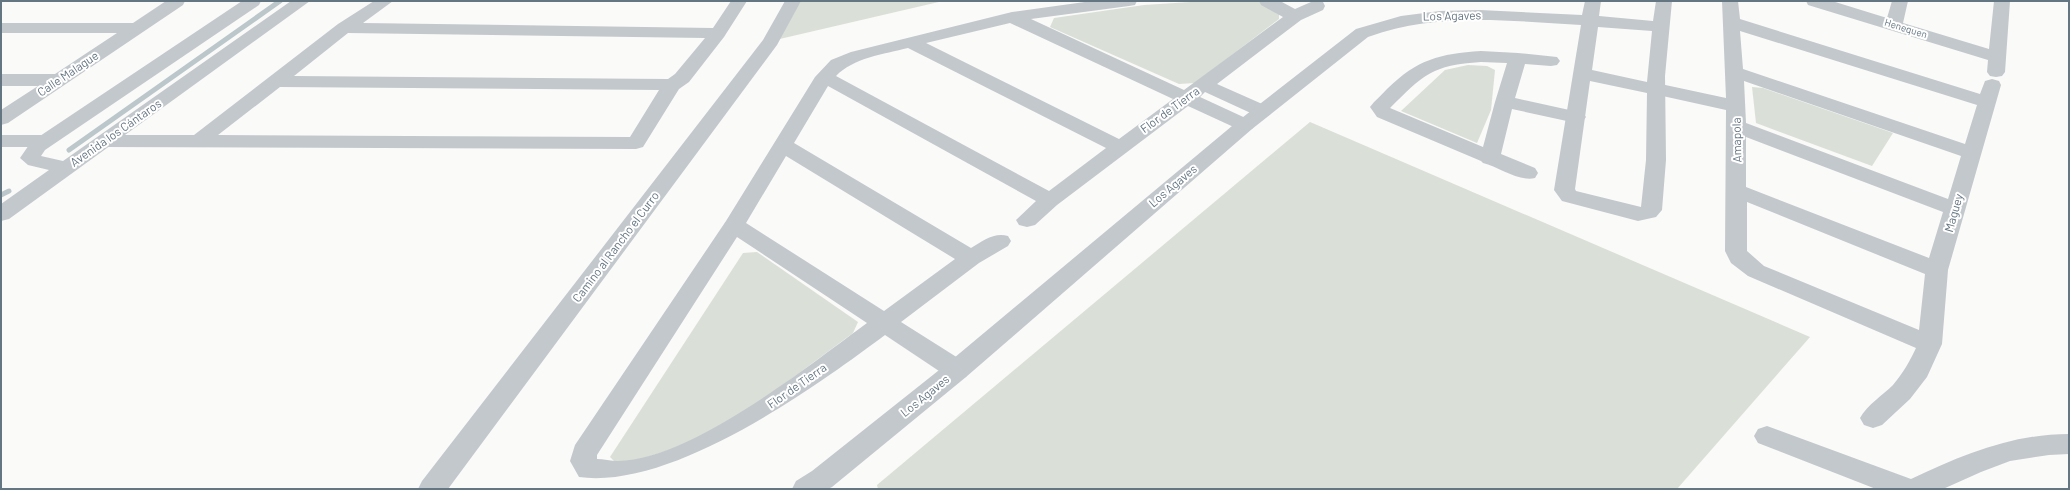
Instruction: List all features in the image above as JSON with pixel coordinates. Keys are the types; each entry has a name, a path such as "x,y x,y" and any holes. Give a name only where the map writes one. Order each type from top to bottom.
{"street":[{"name":"Calle Malague","path":"1,119 177,1"},
{"name":"Avenida los Cántaros","path":"253,1 38,146 30,158 35,161 67,168 302,1"},
{"path":"199,141 344,28 385,1"},
{"path":"105,141 636,143 672,86 682,78 718,33 739,1"},
{"name":"Camino al Rancho el Curro","path":"432,489 771,41 793,1"},
{"path":"957,370 886,322 734,225 824,77 837,64 910,42 1012,18 1129,1"},
{"path":"1267,1 1295,16"},
{"path":"1592,10 1564,192 1569,196 1638,214 1651,210 1656,160 1656,82 1664,1"},
{"name":"Amapola","path":"1730,1 1736,126 1736,251 1739,258 1756,271 1930,344"},
{"name":"Henequen","path":"1814,1 1997,57"},
{"path":"1894,25 1900,1"},
{"name":"Maguey","path":"1873,418 1901,392 1918,370 1930,344 1937,270 1992,87 1997,57 2002,1"},
{"name":"Flor de Tierra","path":"1027,220 1050,200 1295,16 1316,6"},
{"name":"Los Agaves","path":"806,489 822,479 957,370 1245,125 1362,33 1382,25 1423,16 1592,10 1662,27"},
{"path":"1012,18 1245,125"},
{"path":"1732,22 1992,87"},
{"path":"1,28 135,28"},
{"path":"344,28 718,33"},
{"path":"910,42 1120,147"},
{"path":"1528,173 1490,159 1384,113 1380,107 1416,73 1430,66 1462,58 1518,58 1551,60"},
{"path":"1490,159 1504,102 1518,58"},
{"path":"1584,68 1656,82 1735,89 1971,153"},
{"path":"824,77 1050,200"},
{"path":"1,80 59,80"},
{"path":"276,81 672,86"},
{"path":"1204,85 1262,111"},
{"path":"1504,102 1576,117"},
{"path":"1736,126 1955,209"},
{"path":"1,141 44,142"},
{"path":"783,145 972,258"},
{"path":"1,214 67,168"},
{"path":"1737,191 1937,270"},
{"name":"Flor de Tierra","path":"734,225 584,453 583,461 588,469 600,473 617,473 647,467 692,452 732,431 794,389 972,258 1000,241"},
{"path":"1767,436 1906,489"},
{"path":"1917,489 1961,467 2002,452 2054,443 2069,444"}],"shaded area":[{"path":"797,1 943,1 771,41"},
{"path":"1206,1 1259,1 1279,13 1279,19 1195,83 1179,84 1050,27 1054,18 1144,5"},
{"path":"1468,65 1487,66 1495,70 1491,110 1477,143 1401,111 1445,70"},
{"path":"1752,87 1763,88 1893,133 1872,166 1756,123"},
{"path":"1310,122 1810,337 1677,489 878,489 877,485"},
{"path":"757,252 858,322 853,333 752,408 688,444 619,466 610,457 743,253"}],"waterway":[{"path":"69,150 280,1"},
{"path":"1,195 9,191"}]}
